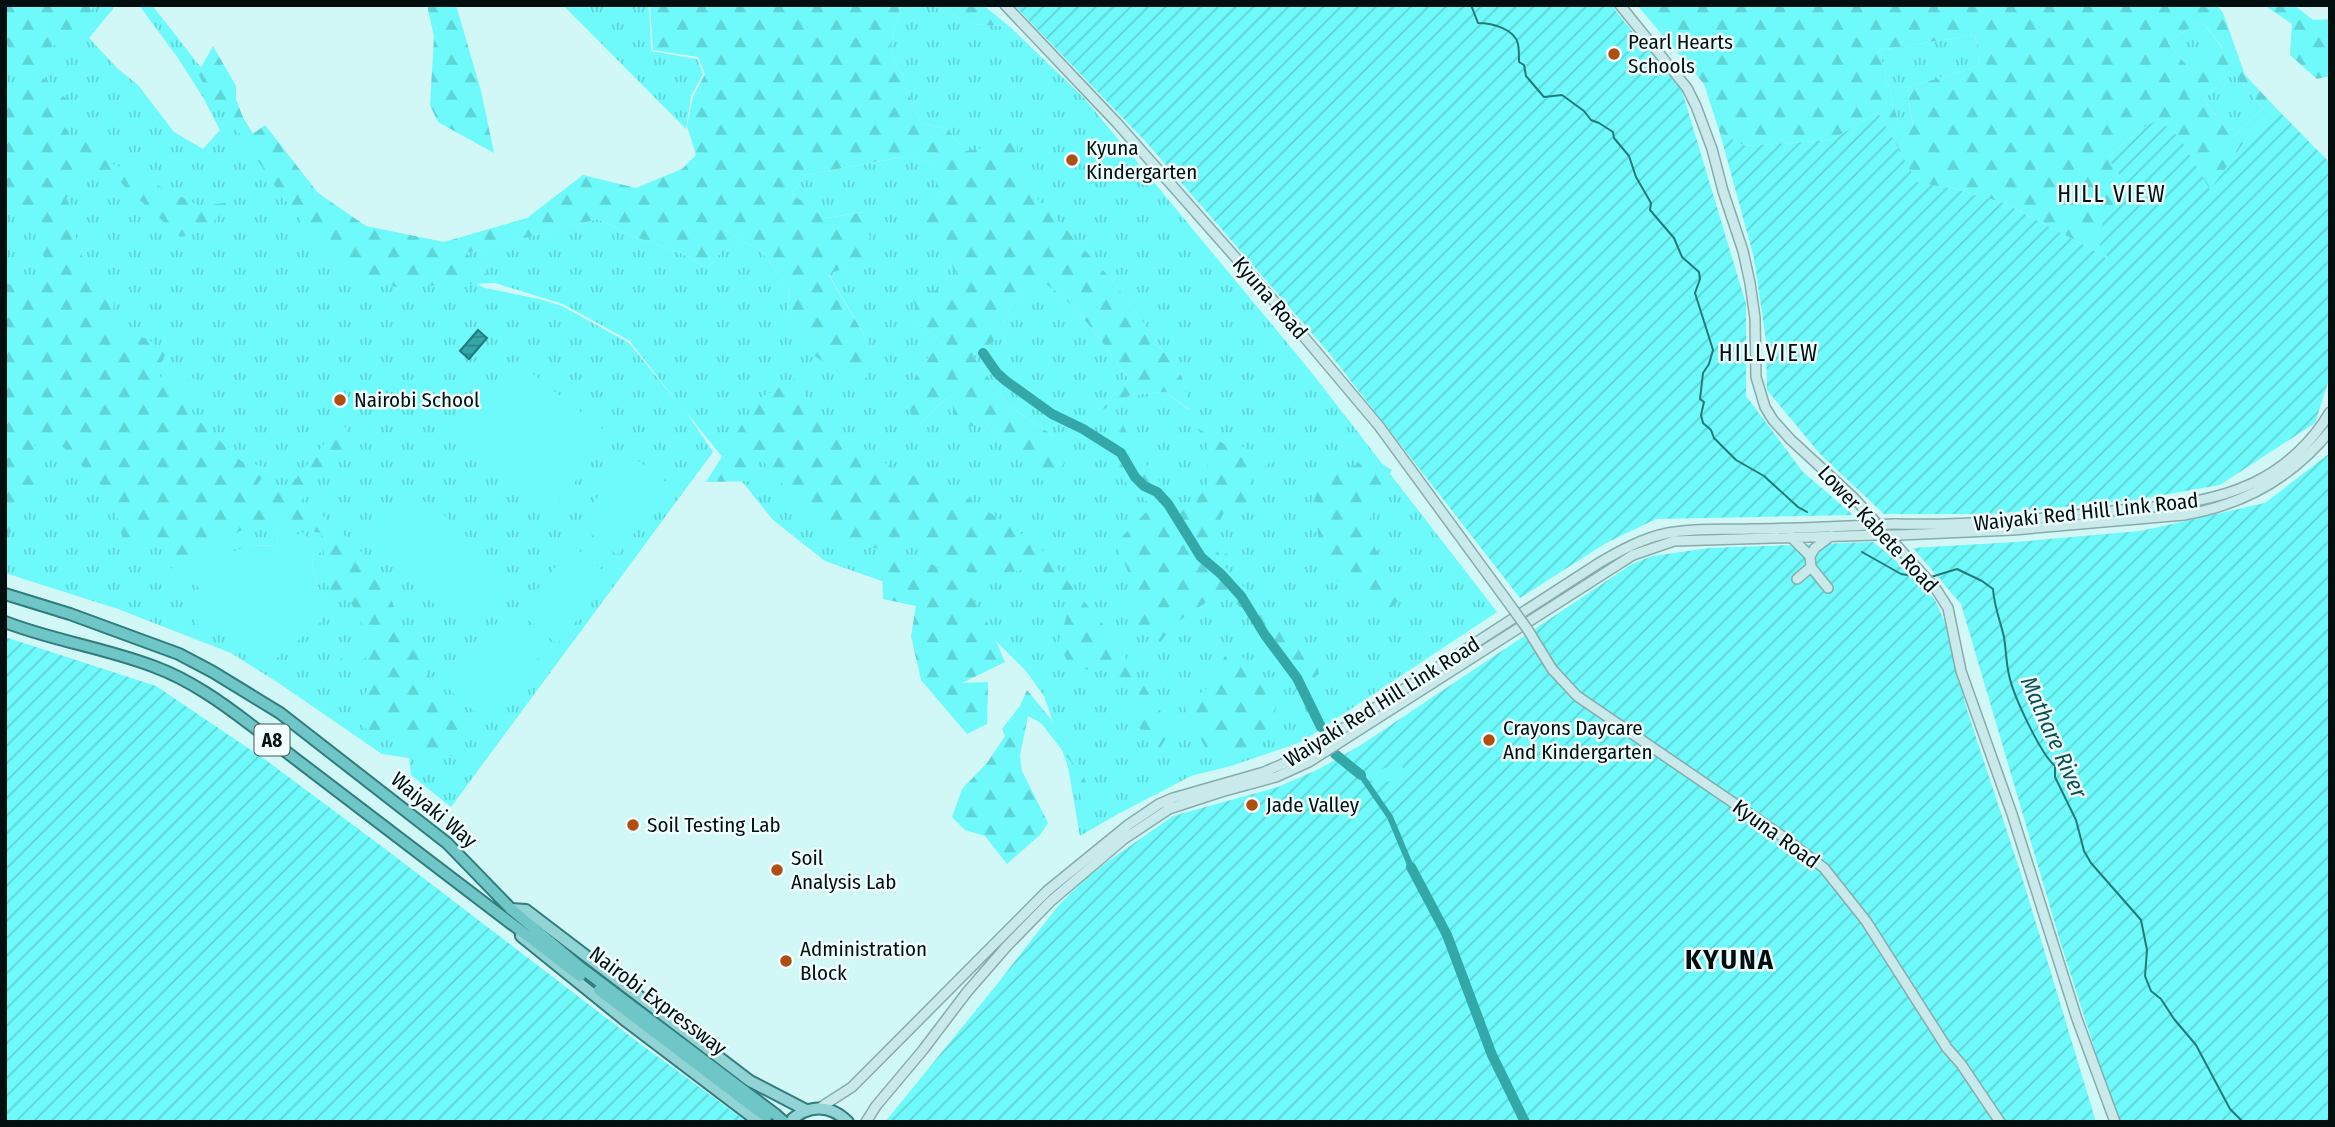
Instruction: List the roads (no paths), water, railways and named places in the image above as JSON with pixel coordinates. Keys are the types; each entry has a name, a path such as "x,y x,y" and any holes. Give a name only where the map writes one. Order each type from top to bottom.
{"highway":[{"name":"Waiyaki Way","path":"5,594 71,614 179,654 262,702 354,768 447,843 511,909"},
{"name":"Waiyaki Way","path":"5,622 156,667 203,690 505,920"},
{"name":"Nairobi Expressway","path":"511,909 581,972 770,1121"},
{"name":"Nairobi Expressway","path":"505,920 787,1122"}],"main road":[{"name":"Kyuna Road","path":"1005,5 1117,122 1379,426 1569,689 1812,857 1833,877 1866,920 1947,1048 2000,1122"},
{"name":"Lower Kabete Road","path":"1620,5 1687,88 1712,149 1746,265 1754,303 1756,377 1765,407 1790,439 1854,498 1936,589 1946,604 1961,671 2012,814 2077,1019 2115,1122"},
{"name":"Waiyaki Red Hill Link Road","path":"821,1107 852,1087 1027,910 1128,825 1159,804 1193,791 1264,772 1299,757 1627,547 1669,533 1709,529 1895,524 1951,526 2189,503 2220,496 2253,483 2296,455 2330,412"},
{"name":"Waiyaki Red Hill Link Road","path":"866,1122 967,992 1051,901 1124,839 1169,809 1276,778 1309,762 1633,555 1674,541 2013,530 2184,515 2212,510 2249,496 2275,482 2306,457 2330,431"},
{"path":"1828,588 1811,567 1810,556 1815,548 1831,536"},
{"path":"1791,537 1810,556"},
{"path":"1797,579 1811,567"},
{"name":"Waiyaki Way","path":"511,909 526,910 750,1081 806,1110"},
{"name":"Waiyaki Way","path":"505,920 526,941 579,984 770,1121"},
{"path":"952,987 961,987 967,992"},
{"path":"750,1081 780,1104 783,1115 770,1121"},
{"path":"787,1122 806,1110 821,1107 840,1114 848,1122"}],"waterway":[{"path":"1471,5 1478,23 1502,28 1516,39 1519,62 1524,65 1526,76 1544,97 1562,95 1584,111 1591,120 1613,132 1614,138 1629,156 1636,177 1651,203 1650,210 1674,238 1682,257 1699,272 1700,279 1695,293 1713,350 1703,373 1700,399 1704,402 1701,415 1703,423 1736,460 1764,476 1807,512"},
{"path":"983,353 1006,381 1052,414 1083,429 1121,453 1135,477 1144,486 1157,492 1168,504 1201,557 1241,596 1265,635 1297,678 1321,727"},
{"path":"1862,552 1901,574 1918,577"},
{"name":"Mathare River","path":"1931,577 1957,569 1993,589 2012,684 2035,737 2055,766 2055,777 2076,820 2084,851 2091,863 2141,920 2147,950 2145,976 2151,991 2161,999 2196,1045 2230,1109 2243,1122"},
{"path":"1335,754 1361,775"},
{"path":"1361,775 1390,817 1411,867"},
{"path":"1411,867 1447,935 1492,1055 1525,1122"}],"place":[{"name":"Pearl Hearts Schools","path":"1614,54"},
{"name":"Kyuna Kindergarten","path":"1072,160"},
{"name":"Nairobi School","path":"340,400"},
{"name":"Crayons Daycare And Kindergarten","path":"1489,740"},
{"name":"Jade Valley","path":"1252,805"},
{"name":"Soil Testing Lab","path":"633,825"},
{"name":"Soil Analysis Lab","path":"777,870"},
{"name":"Administration Block","path":"786,961"}],"district":[{"name":"HILL VIEW","path":"2112,194"},
{"name":"HILLVIEW","path":"1769,353"},
{"name":"KYUNA","path":"1730,959"}]}
